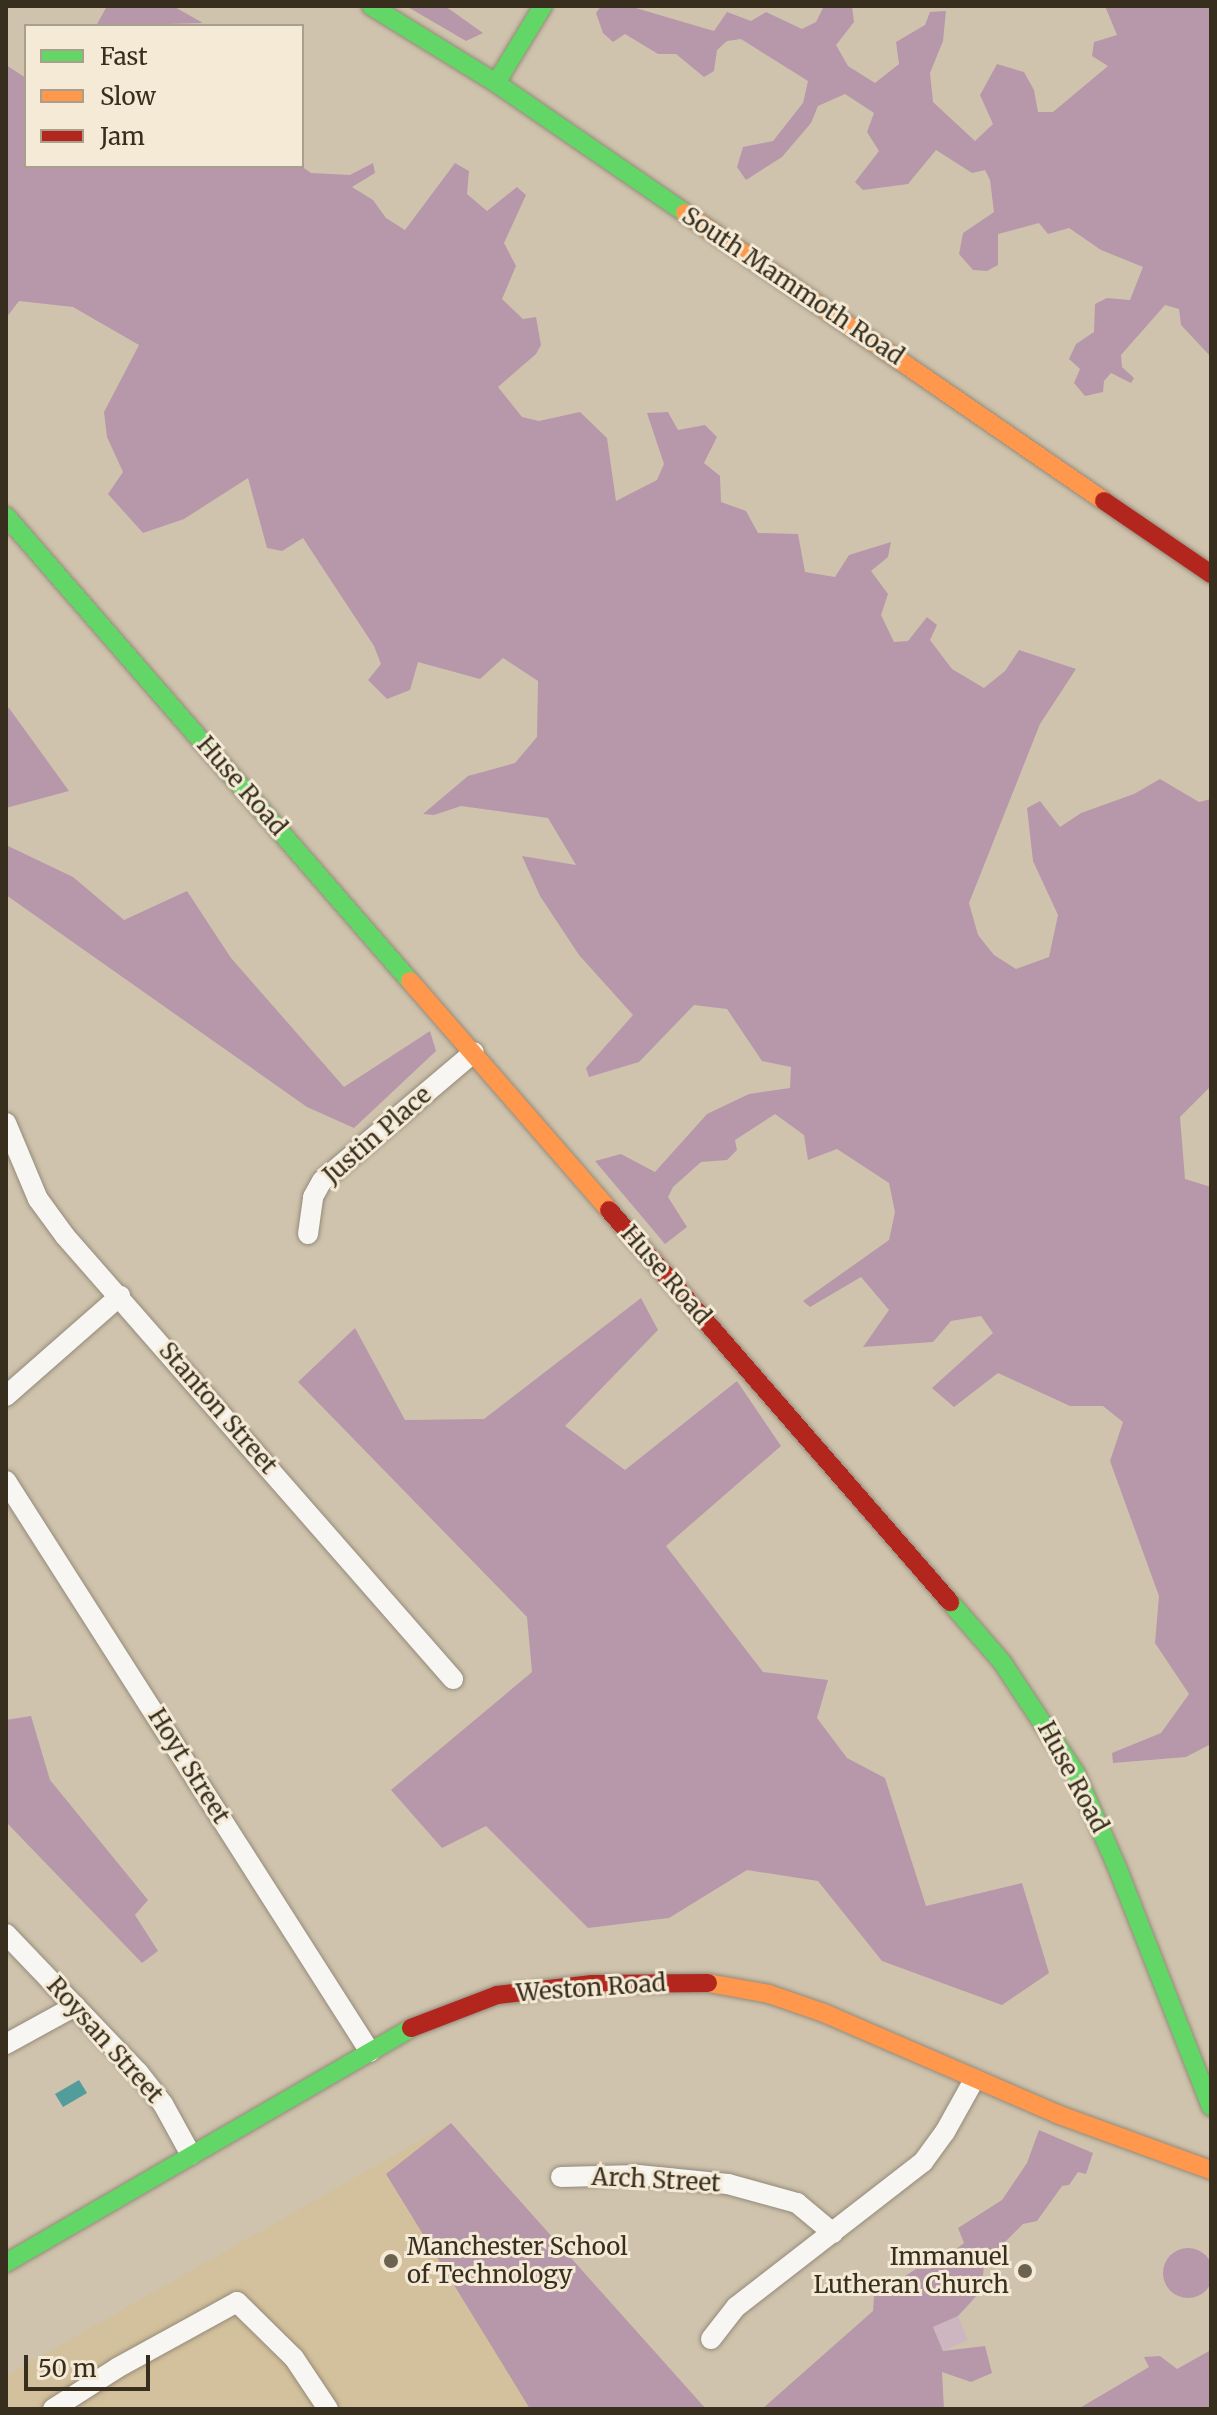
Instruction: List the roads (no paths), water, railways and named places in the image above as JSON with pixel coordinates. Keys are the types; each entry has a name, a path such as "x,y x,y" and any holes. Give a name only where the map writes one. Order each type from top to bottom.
{"street":[{"name":"South Mammoth Road","path":"371,6 496,83 1211,574"},
{"path":"496,83 543,6"},
{"name":"Huse Road","path":"6,516 994,1652 1063,1751 1090,1804 1211,2107"},
{"name":"Justin Place","path":"308,1234 313,1197 322,1181 474,1052"},
{"name":"Stanton Street","path":"6,1123 38,1199 65,1236 453,1679"},
{"path":"6,1396 120,1296"},
{"name":"Hoyt Street","path":"6,1481 370,2052"},
{"name":"Roysan Street","path":"6,1934 152,2088 179,2127 191,2155"},
{"name":"Weston Road","path":"6,2263 420,2023 497,1995 592,1984 711,1983 769,1994 824,2013 974,2080 1150,2150 1211,2170"},
{"path":"6,2044 75,2006"},
{"path":"711,2339 725,2317 923,2162 945,2132 974,2080"},
{"name":"Arch Street","path":"561,2177 638,2175 728,2184 797,2203 810,2210 833,2233"},
{"path":"53,2409 117,2368 237,2302 294,2358 328,2409"}],"water":[{"path":"79,2080 87,2093 63,2107 55,2094"}],"place":[{"name":"Manchester School of Technology","path":"391,2261"},
{"name":"Immanuel Lutheran Church","path":"1025,2271"}]}
